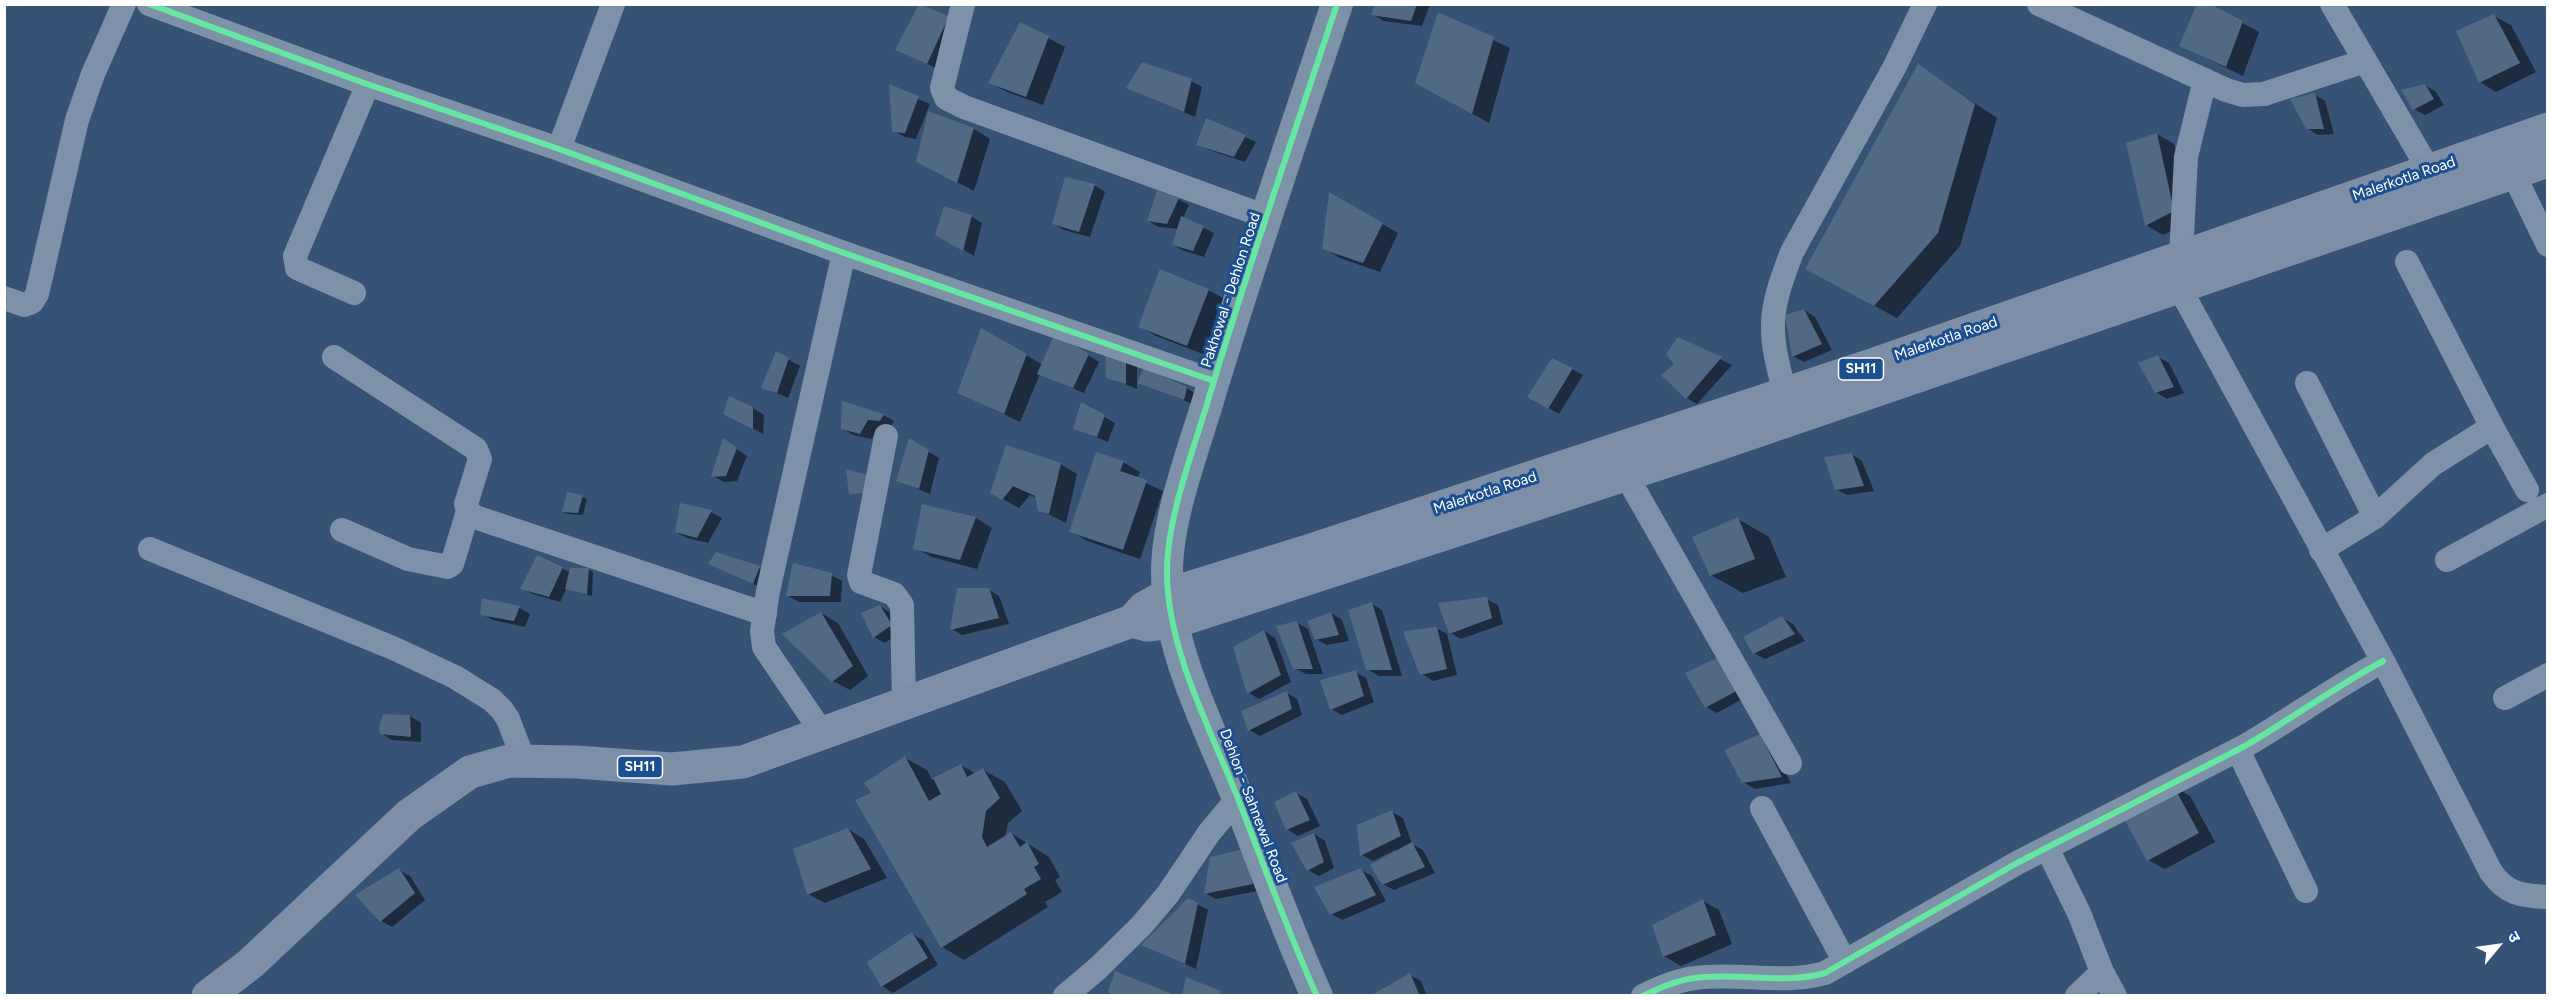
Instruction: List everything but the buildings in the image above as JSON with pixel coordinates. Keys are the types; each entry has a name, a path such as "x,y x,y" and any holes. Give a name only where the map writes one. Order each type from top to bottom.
{"main road":[{"name":"Malerkotla Road","path":"1171,608 1626,475 2180,272 2429,170 2547,129"},
{"name":"Malerkotla Road","path":"1171,608 1308,551 1785,394 2547,161"},
{"name":"SH11","path":"208,996 250,964 409,815 470,772 509,761 681,769 743,762 1132,621 1147,626 1171,608"}],"street":[{"path":"4,298 24,305 32,302 37,294 84,99 124,4"},
{"path":"149,4 844,253 1214,381"},
{"path":"559,149 613,4"},
{"path":"963,4 942,88 946,98 964,107 1267,217"},
{"name":"Pakhowal - Dehlon Road","path":"1171,608 1167,572 1169,544 1181,489 1337,4"},
{"path":"1785,394 1773,330 1774,313 1782,278 1792,252 1894,68 1925,4"},
{"path":"2039,4 2226,90 2254,96 2365,61"},
{"path":"2332,4 2429,170"},
{"path":"2205,80 2186,157 2180,272 2321,550 2383,661 2499,883 2519,896 2547,897"},
{"path":"354,293 297,268 295,256 368,84"},
{"path":"2512,173 2547,245"},
{"path":"823,734 764,647 762,631 844,253"},
{"path":"2407,262 2527,490"},
{"path":"334,357 476,449 480,459 466,504 468,511 452,564 448,567 408,559 342,530"},
{"path":"2307,383 2375,517"},
{"path":"2321,550 2375,517 2433,464 2492,427"},
{"path":"886,436 859,575 863,584 894,594 902,604 904,705"},
{"path":"1626,475 1790,763"},
{"path":"2447,560 2547,505"},
{"path":"468,511 475,517 765,614"},
{"path":"150,549 393,648 455,677 492,700 502,710 508,719 524,761"},
{"name":"Dehlon - Sahnewal Road","path":"1171,608 1188,676 1294,945 1317,996"},
{"path":"1643,996 1670,984 1694,978 1800,978 1825,973 2047,848 2238,750 2279,726 2336,687 2383,661"},
{"path":"2505,698 2547,675"},
{"path":"2238,750 2306,891"},
{"path":"1065,996 1097,969 1141,926 1168,894 1209,833 1238,798"},
{"path":"1762,808 1845,962"},
{"path":"2047,848 2079,913 2102,972 2115,996"},
{"path":"2077,996 2102,972"}],"cycle path":[{"path":"149,4 364,83 559,149 844,253 1214,381"},
{"path":"1317,996 1285,921 1182,658 1174,629 1167,572 1171,530 1188,465 1254,254 1337,4"},
{"path":"1643,996 1668,985 1695,978 1728,976 1793,978 1825,973 2017,863 2245,746 2383,661"}]}
